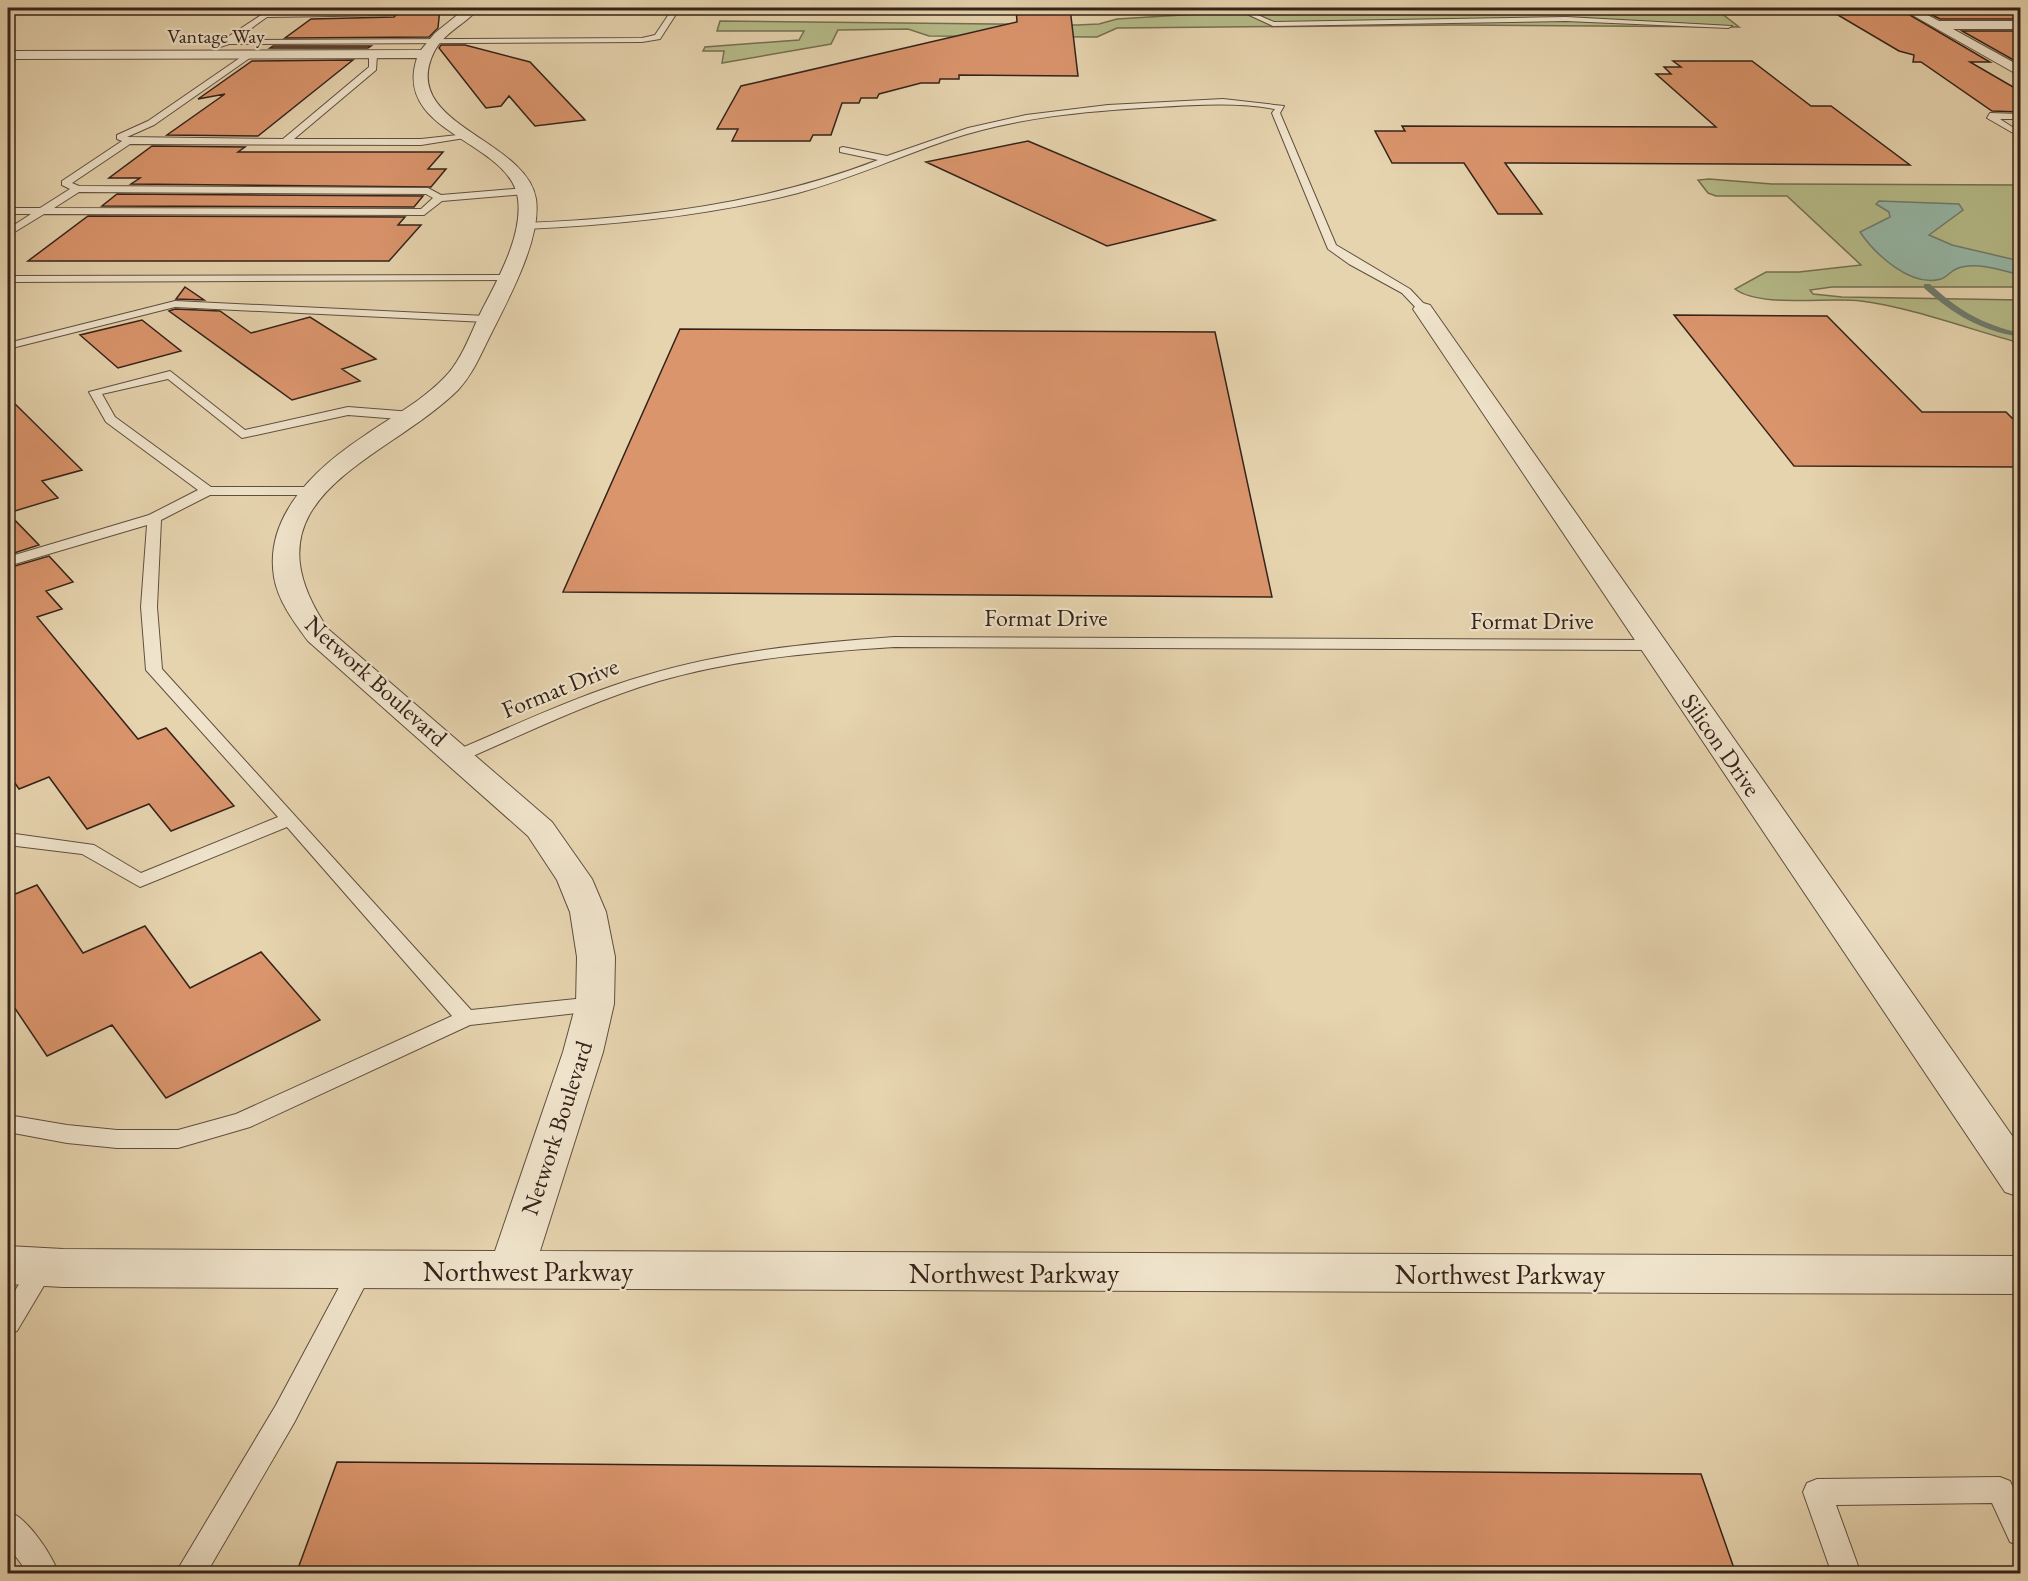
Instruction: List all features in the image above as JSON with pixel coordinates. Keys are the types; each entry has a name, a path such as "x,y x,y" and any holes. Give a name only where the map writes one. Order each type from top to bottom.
{"street":[{"path":"473,8 430,47 421,85 430,103 467,137 515,172 522,180 525,191"},
{"path":"1906,8 2020,72"},
{"path":"1936,25 2020,25"},
{"name":"Vantage Way","path":"8,55 373,55 430,47"},
{"name":"Network Boulevard","path":"511,1271 583,1052 595,1004 597,957 588,912 574,879 540,829 318,635 302,615 288,585 285,554 289,533 298,513 314,491 348,458 436,398 461,373 506,277 525,226 527,203 525,191"},
{"name":"Silicon Drive","path":"1423,309 1651,645 2020,1180"},
{"name":"Northwest Parkway","path":"25,1266 511,1271 2020,1275"}],"lane":[{"path":"210,56 226,42 276,8"},
{"path":"1237,8 1273,24 1566,20 1728,26"},
{"path":"226,42 430,47 642,40 657,37 675,10"},
{"path":"543,11 675,10"},
{"path":"264,15 391,15"},
{"path":"285,142 373,68 373,55"},
{"path":"250,56 152,123 120,137 128,141 421,142 467,137"},
{"path":"525,226 637,220 772,195 824,183 946,137 995,124 1052,114 1098,108 1238,101 1281,108 1276,113 1332,247 1353,262 1406,291 1423,309"},
{"path":"2020,116 1990,116 2020,135"},
{"path":"128,141 65,183 77,189 428,190 439,198"},
{"path":"843,150 888,159"},
{"path":"8,234 77,189"},
{"path":"8,211 424,212 439,198 525,191"},
{"path":"8,279 506,277"},
{"path":"8,346 175,304 486,319"},
{"path":"208,491 110,419 95,392 170,375 242,434 348,411 412,416"},
{"path":"8,562 154,518 208,491 314,491"},
{"path":"154,518 149,607 154,670 466,1018"},
{"name":"Format Drive","path":"458,756 620,688 713,662 803,648 894,642 1651,645"},
{"path":"8,839 87,849 140,881 290,819"},
{"path":"8,1123 67,1134 107,1138 178,1139 242,1121 466,1018 595,1004"},
{"path":"8,1323 25,1266"},
{"path":"189,1574 285,1414 361,1270"},
{"path":"1847,1574 1817,1492 2000,1490 2020,1532"},
{"path":"8,1524 40,1567 37,1574"}],"green space":[{"path":"1207,8 1703,8 1717,10 1739,27 1454,25 1117,28 1097,37 929,36 908,29 838,30 831,44 722,63 724,51 703,51 705,47 799,40 804,31 717,31 720,21 1077,25 1099,24 1117,19 1213,13"},
{"path":"1698,180 1772,184 2020,185 2020,287 1832,287 1810,290 1813,294 1842,297 2020,300 2020,343 1920,313 1880,304 1847,300 1777,300 1746,295 1735,289 1766,272 1799,272 1861,265 1787,196 1716,196 1708,193"}],"shaded area":[{"path":"1879,201 1959,204 1963,210 1929,235 1952,245 2020,261 2020,275 1988,267 1971,266 1956,269 1941,279 1918,279 1906,274 1884,259 1860,232 1890,217 1889,212 1876,204"}],"building":[{"path":"327,8 440,8 438,28 429,37 285,38 311,19 394,17 396,15 394,13 321,12"},
{"path":"1016,8 1070,8 1078,76 959,75 959,79 940,79 939,83 921,83 879,94 877,98 861,98 859,103 842,103 831,135 813,135 810,141 732,141 738,129 717,129 741,86 1017,22"},
{"path":"1826,8 1898,8 1990,62 1970,62 2020,91 2020,112 1992,111 1921,62 1913,62 1914,55 1899,51"},
{"path":"1918,8 2020,8 2020,19 1940,19"},
{"path":"1962,31 2020,31 2020,62 2017,62"},
{"path":"441,45 465,45 530,62 585,120 535,126 509,96 501,106 486,108 439,48"},
{"path":"273,46 371,46 368,48 270,48"},
{"path":"353,60 258,136 167,135 225,94 198,99 252,61"},
{"path":"1673,61 1752,61 1811,106 1831,106 1910,165 1505,163 1542,214 1498,214 1464,163 1392,163 1375,131 1405,131 1402,126 1716,127 1656,74 1671,74 1664,67 1681,67"},
{"path":"1028,141 1215,220 1107,246 926,162"},
{"path":"152,146 245,147 238,152 443,152 428,169 446,169 431,187 131,184 140,178 109,178"},
{"path":"117,194 423,196 414,207 102,206"},
{"path":"88,216 405,217 398,225 421,225 389,261 28,261"},
{"path":"185,287 204,300 176,299"},
{"path":"175,309 220,311 251,333 310,317 376,359 342,369 360,381 292,400 169,311"},
{"path":"1674,315 1827,316 1922,412 2006,412 2020,426 2020,467 1794,466"},
{"path":"142,320 181,351 118,368 80,335"},
{"path":"680,329 1215,332 1272,597 563,592"},
{"path":"8,397 82,470 42,481 58,498 8,513"},
{"path":"8,513 39,545 8,555"},
{"path":"49,556 73,582 46,591 62,609 37,617 138,739 166,728 234,806 171,831 149,804 87,829 49,777 19,789 8,773 8,568"},
{"path":"37,885 83,953 145,926 190,988 261,952 320,1020 166,1098 112,1025 47,1056 8,998 8,897"},
{"path":"337,1462 1701,1474 1736,1574 296,1574"}],"waterway":[{"path":"1927,286 1969,318 2020,335"}]}
